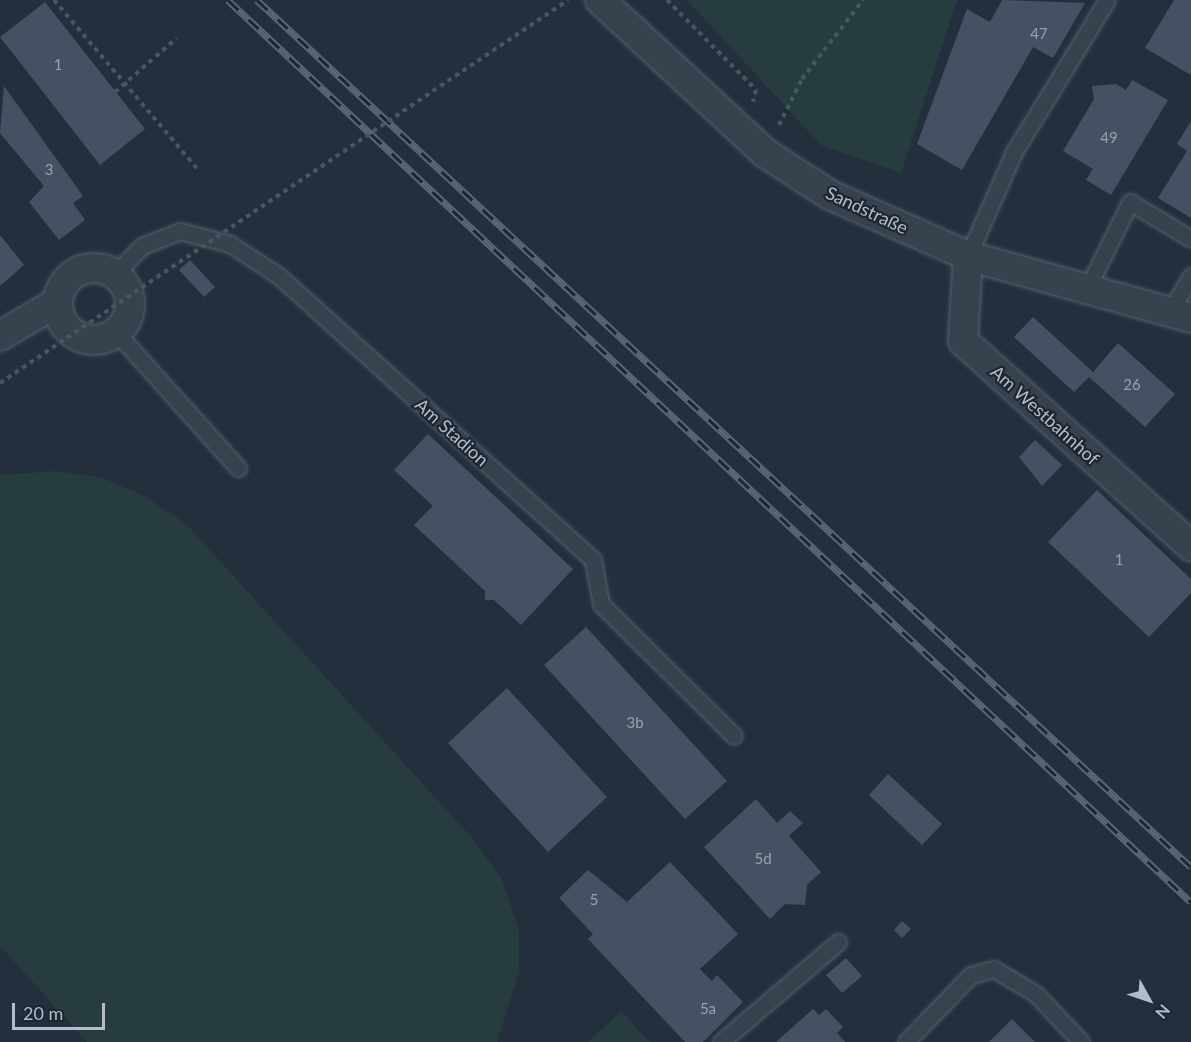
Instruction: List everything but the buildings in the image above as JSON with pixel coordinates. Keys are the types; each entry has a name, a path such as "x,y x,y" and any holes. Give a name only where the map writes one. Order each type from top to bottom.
{"street":[{"name":"Sandstraße","path":"600,0 765,153 830,195 968,256 1180,316"},
{"name":"Am Westbahnhof","path":"968,256 963,341 1191,546"},
{"path":"0,336 57,302 66,281 84,269 115,274 130,305 116,332 82,339 64,324 57,302"}],"lane":[{"path":"968,256 1014,152 1107,0"},
{"path":"1086,291 1130,202 1191,239"},
{"name":"Am Stadion","path":"115,274 142,246 180,231 230,244 279,276 593,560 601,604 734,736"},
{"path":"1180,316 1191,276"},
{"path":"116,332 238,468"},
{"path":"721,1042 838,942"},
{"path":"906,1042 971,975 994,969 1036,994 1081,1042"}],"path":[{"path":"54,0 198,170"},
{"path":"0,382 568,0"},
{"path":"667,0 756,90 757,97 746,102"},
{"path":"765,153 802,80 863,0"},
{"path":"115,92 177,38"}],"green space":[{"path":"687,0 957,0 901,173 821,145"},
{"path":"57,471 103,478 144,496 186,524 474,840 502,880 519,931 519,971 497,1042 87,1042 0,946 0,475"},
{"path":"621,1011 650,1042 588,1042"}],"railway":[{"path":"228,0 1191,902"},
{"path":"257,0 1191,867"}]}
